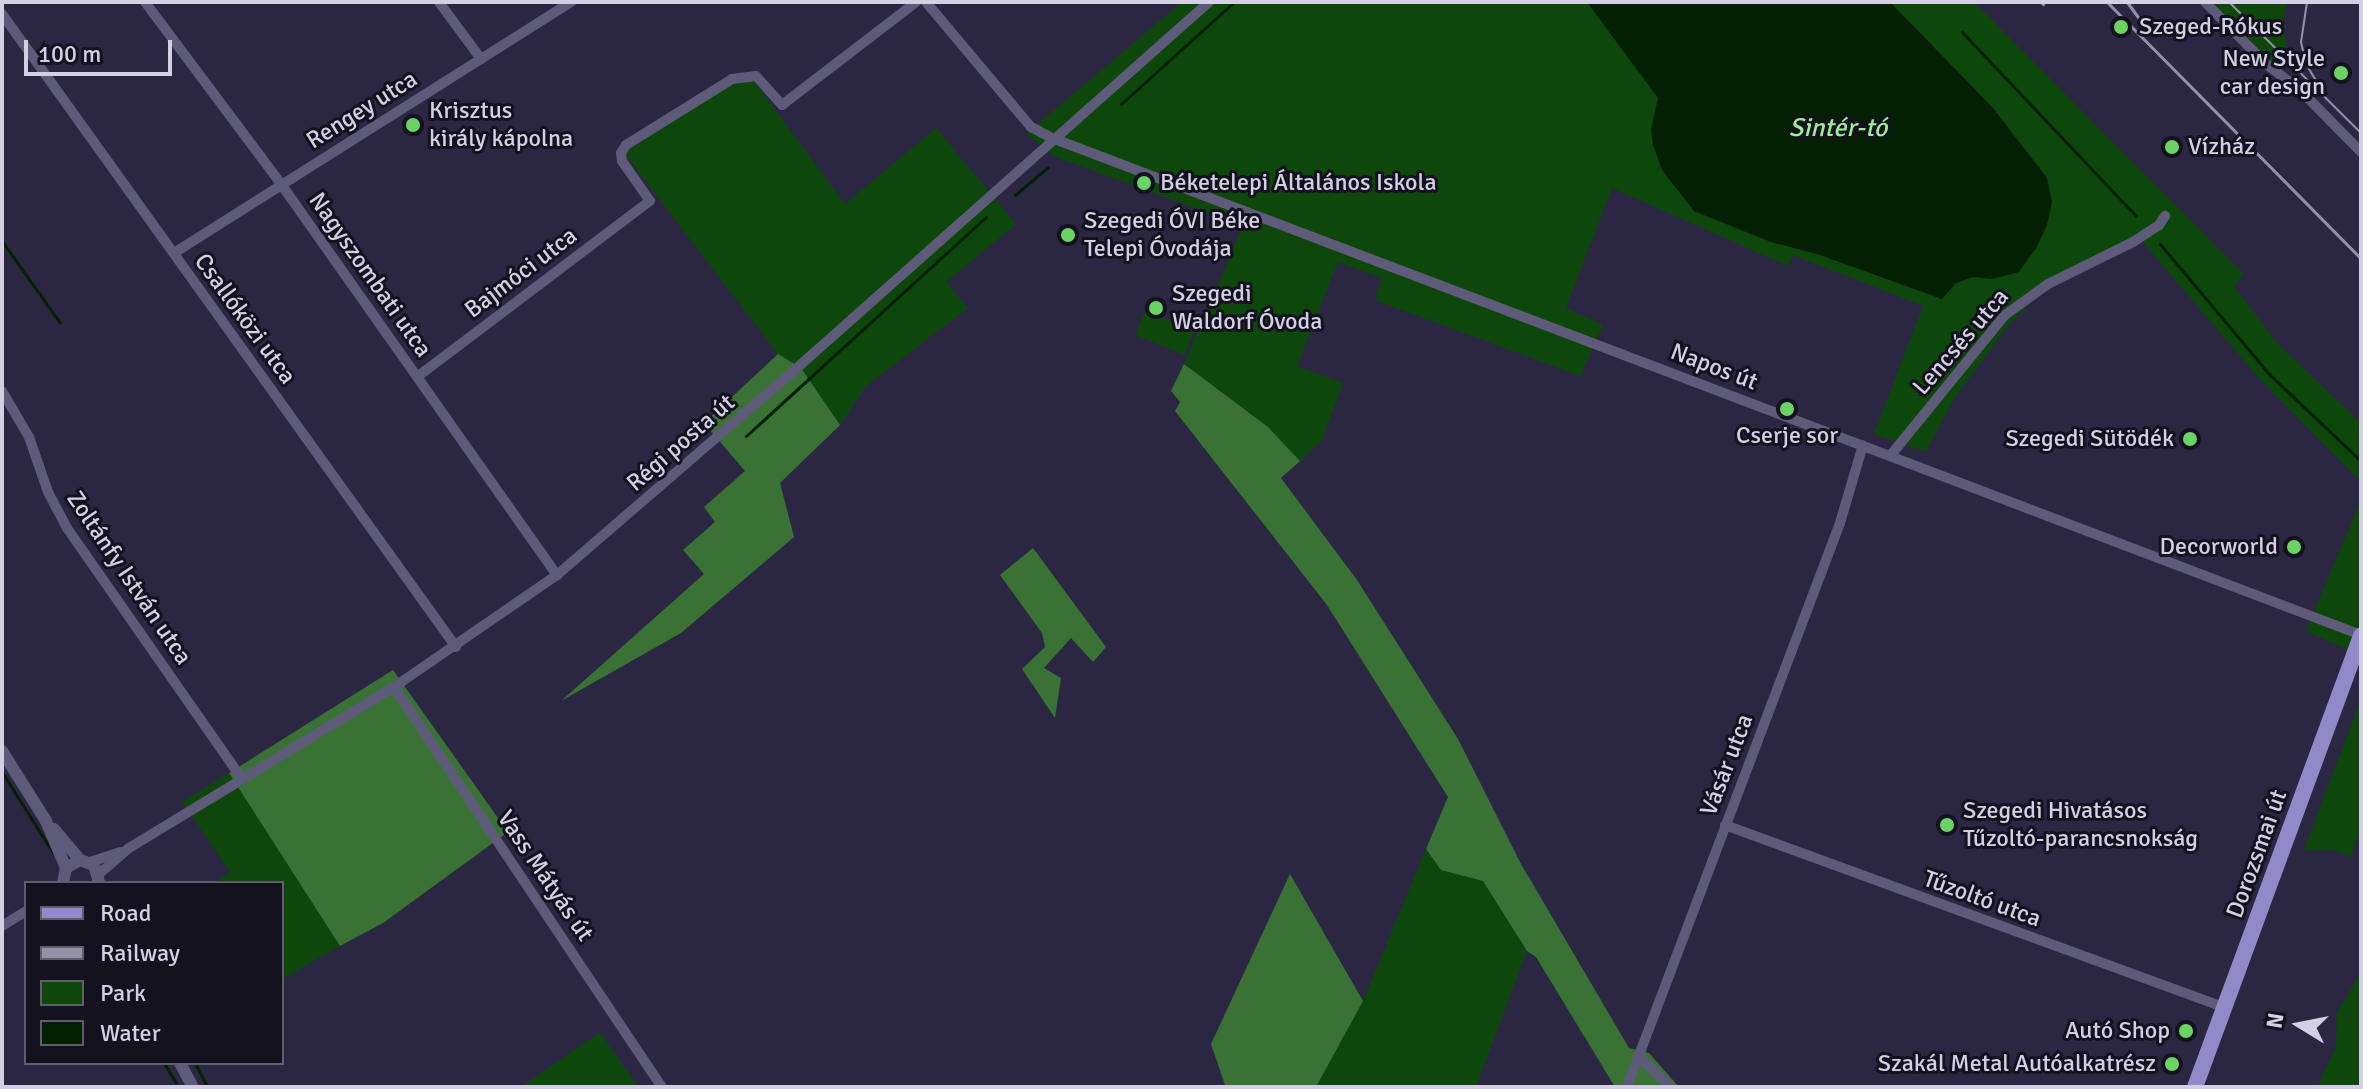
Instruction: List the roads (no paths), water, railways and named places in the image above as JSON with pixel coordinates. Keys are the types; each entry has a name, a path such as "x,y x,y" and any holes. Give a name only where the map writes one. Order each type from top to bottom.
{"main road":[{"name":"Dorozsmai út","path":"2195,1087 2361,636"}],"street":[{"name":"Nagyszombati utca","path":"145,2 281,184 557,575"},
{"path":"439,2 481,59"},
{"name":"Rengey utca","path":"174,253 571,2"},
{"name":"Bajmóci utca","path":"417,377 650,201 622,161 621,153 626,145 732,79 756,76 782,105 916,2"},
{"name":"Napos út","path":"926,2 1031,127 1052,138 2361,636"},
{"name":"Régi posta út","path":"99,879 129,848 394,687 557,575 800,365 1052,138 1209,2"},
{"path":"2205,2 2361,152"},
{"name":"Csallóközi utca","path":"2,14 456,647"},
{"name":"Lencsés utca","path":"1890,456 2005,315 2048,284 2162,220"},
{"name":"Zoltánfy István utca","path":"2,391 29,437 48,492 67,528 242,779"},
{"name":"Vásár utca","path":"1639,1056 1840,523 1863,445"},
{"name":"Vass Mátyás út","path":"394,687 662,1087"},
{"path":"2,751 46,821 99,879"},
{"path":"46,821 63,878 85,861"},
{"name":"Tűzoltó utca","path":"1725,825 2226,1008"},
{"name":"Régi posta út","path":"85,861 129,848"},
{"path":"2,926 24,912"},
{"path":"1627,1087 1639,1056 1670,1087"},
{"path":"181,1065 193,1087"}],"water":[{"name":"Sintér-tó","path":"1587,2 1890,2 1993,108 2047,178 2052,202 2047,225 2037,247 2019,272 1992,279 1973,277 1956,283 1942,299 1820,255 1771,242 1694,211 1662,170 1653,145 1651,130 1658,98"}],"waterway":[{"path":"1121,104 1234,2"},
{"path":"1962,32 2136,216"},
{"path":"1015,195 1048,167"},
{"path":"746,436 986,217"},
{"path":"2,241 60,323"},
{"path":"2160,244 2270,375 2361,461"},
{"path":"2,772 53,853"},
{"path":"165,1065 176,1083"},
{"path":"196,1065 207,1087"}],"tram line":[{"path":"2229,2 2361,133"},
{"path":"2307,2 2301,42 2306,64 2318,84"}],"railway":[{"path":"2107,2 2361,259"},
{"path":"2127,2 2148,31"}],"place":[{"name":"Szeged-Rókus","path":"2121,27"},
{"name":"New Style car design","path":"2341,73"},
{"name":"Krisztus király kápolna","path":"413,125"},
{"name":"Vízház","path":"2172,147"},
{"name":"Béketelepi Általános Iskola","path":"1144,183"},
{"name":"Szegedi ÓVI Béke Telepi Óvodája","path":"1068,235"},
{"name":"Szegedi Waldorf Óvoda","path":"1156,308"},
{"name":"Cserje sor","path":"1787,409"},
{"name":"Szegedi Sütödék","path":"2190,439"},
{"name":"Decorworld","path":"2294,547"},
{"name":"Szegedi Hivatásos Tűzoltó-parancsnokság","path":"1947,825"},
{"name":"Autó Shop","path":"2186,1031"},
{"name":"Szakál Metal Autóalkatrész","path":"2172,1064"}]}
